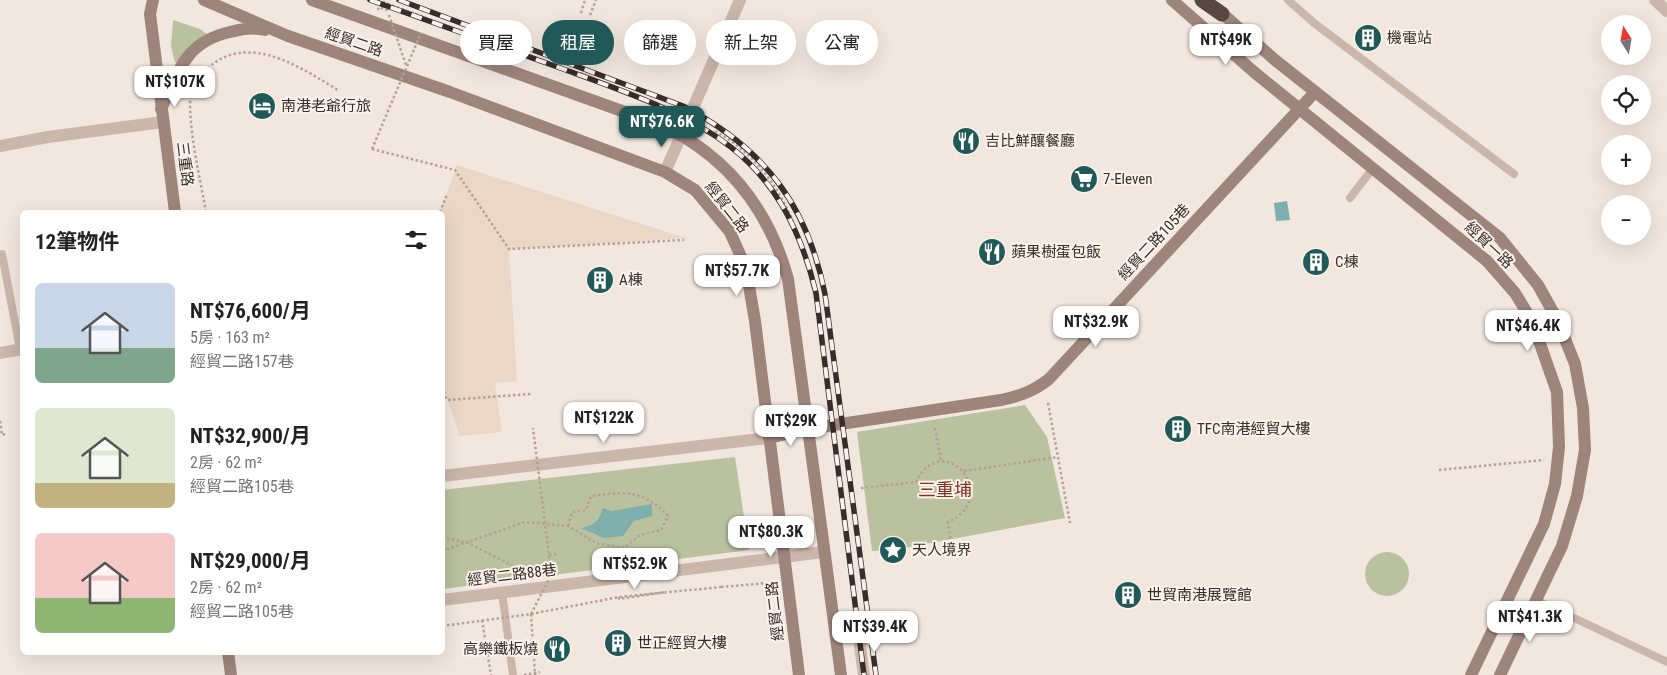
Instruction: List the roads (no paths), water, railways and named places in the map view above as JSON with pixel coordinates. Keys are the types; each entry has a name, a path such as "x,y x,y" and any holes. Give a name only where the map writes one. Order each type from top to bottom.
{"highway":[{"path":"1202,0 1222,14"}],"street":[{"name":"三重路","path":"153,0 150,14 175,210"},
{"name":"經貿二路","path":"204,0 288,36 450,92 665,172 695,190 730,232 746,268 755,321 799,675"},
{"name":"經貿二路","path":"312,0 505,66 664,126 683,135 727,168 768,224 780,251 788,279 823,552 841,675"},
{"path":"665,172 683,135 740,0"},
{"name":"經貿一路","path":"1172,0 1254,72 1487,260 1515,293 1532,321 1556,392 1559,447 1555,484 1546,516 1471,675"},
{"name":"經貿一路","path":"1210,0 1222,14 1315,92 1500,238 1538,285 1557,320 1575,364 1583,408 1585,450 1577,496 1562,546 1500,675"},
{"path":"1655,0 1667,11"},
{"path":"161,109 181,67 192,49 209,39 219,34 253,28 288,36"},
{"name":"經貿二路105巷","path":"769,438 807,429 1023,396 1039,387 1050,379 1315,92"},
{"path":"0,146 48,137 163,122"},
{"path":"0,353 20,349"},
{"path":"445,476 769,438"},
{"name":"經貿二路88巷","path":"445,600 823,552"},
{"path":"864,675 860,646 865,630"},
{"path":"228,655 231,675"}],"lane":[{"path":"1288,0 1314,23 1514,174"},
{"path":"1350,198 1373,168"},
{"path":"2,254 20,344"},
{"path":"502,592 513,675"},
{"path":"1536,600 1667,662"}],"water":[{"path":"1287,201 1290,220 1276,221 1274,203"},
{"path":"652,504 652,516 634,521 623,536 604,538 581,528 596,522 603,508 612,511"}],"railway":[{"path":"370,0 613,87 693,122 726,144 755,170 780,202 800,243 816,293 864,675"},
{"path":"399,0 683,106 712,122 737,140 759,160 778,182 794,206 807,233 825,294 876,675"}],"place":[{"name":"機電站","path":"1368,38"},
{"name":"南港老爺行旅","path":"262,106"},
{"name":"吉比鮮釀餐廳","path":"966,141"},
{"name":"7-Eleven","path":"1084,179"},
{"name":"蘋果樹蛋包飯","path":"992,252"},
{"name":"C棟","path":"1316,262"},
{"name":"A棟","path":"600,280"},
{"name":"TFC南港經貿大樓","path":"1178,429"},
{"name":"天人境界","path":"893,550"},
{"name":"世貿南港展覽館","path":"1128,595"},
{"name":"世正經貿大樓","path":"618,643"},
{"name":"高樂鐵板燒","path":"557,649"}],"district":[{"name":"三重埔","path":"945,490"}]}
